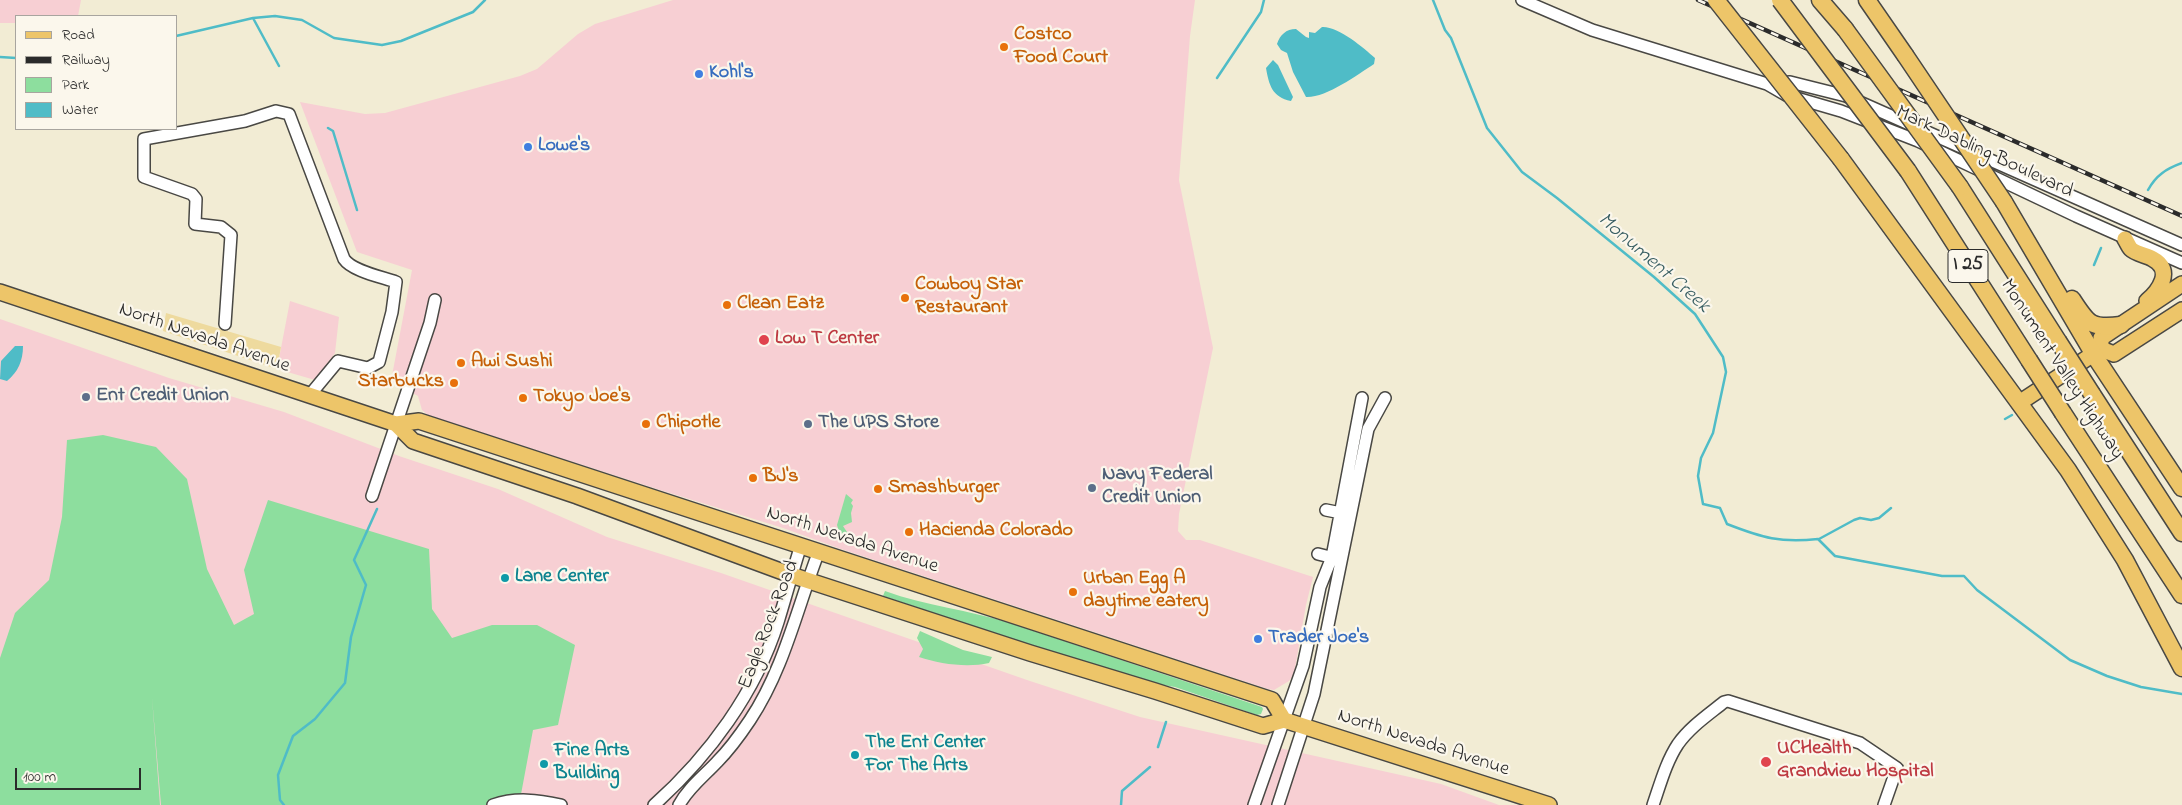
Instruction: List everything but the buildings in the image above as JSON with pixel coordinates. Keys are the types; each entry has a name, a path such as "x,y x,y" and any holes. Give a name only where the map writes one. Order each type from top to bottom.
{"highway":[{"path":"1716,0 1841,159 2019,403 2102,521 2154,612 2182,668"},
{"name":"Monument Valley Highway","path":"1780,0 1908,171 2062,413 2182,595"},
{"name":"Monument Valley Highway","path":"1820,0 1845,29 1904,108 1960,188 2182,533"},
{"path":"1867,0 2083,316 2101,328 2121,325"},
{"path":"2017,219 2182,488"}],"main road":[{"path":"2125,239 2131,250 2155,260 2162,270 2163,282 2160,288 2147,301 2141,312"},
{"path":"2097,352 2101,338 2182,284"},
{"name":"North Nevada Avenue","path":"0,292 396,424 419,421 1272,700 1284,720"},
{"path":"2019,403 2097,352 2114,354 2182,310"},
{"name":"North Nevada Avenue","path":"396,424 412,441 577,496 791,575 1263,726 1284,720 1550,805"}],"street":[{"name":"Mark Dabling Boulevard","path":"1522,0 1592,30 1768,84 1786,95 1841,111 1918,141 2182,264"},
{"name":"Mark Dabling Boulevard","path":"1768,84 1790,82 1846,96 2182,245"},
{"path":"225,324 231,235 221,227 195,224 196,199 192,194 144,177 144,139 245,121 276,111 289,114 344,260 354,268 396,282 392,312 379,362 368,368 338,361 309,396"},
{"path":"372,496 430,323 435,300"},
{"path":"1346,513 1362,398"},
{"path":"1278,805 1314,694 1346,513 1368,429 1385,398"},
{"path":"1326,510 1346,513"},
{"name":"Eagle Rock Road","path":"654,805 684,776 734,715 768,648 778,622 801,545"},
{"name":"Eagle Rock Road","path":"680,805 692,787 726,752 750,721 766,693 777,669 818,551"},
{"path":"1318,554 1337,558"},
{"path":"1254,805 1303,666 1320,587 1337,558"},
{"path":"1653,805 1666,769 1679,743 1693,727 1724,702 1728,701 1863,744 1897,768 1884,805"},
{"path":"494,805 512,800 548,802 561,805"}],"shaded area":[{"path":"0,0 81,0 78,15 15,15 15,23 0,23"},
{"path":"673,0 1195,0 1190,36 1179,180 1213,348 1179,514 1178,531 1186,540 1200,540 1313,577 1294,674 1289,681 1274,690 1268,689 841,549 783,528 428,415 422,410 418,396 391,381 412,270 357,252 300,102 365,114 385,113 520,76 537,69 578,34 595,24"},
{"path":"290,301 339,317 335,353 315,380 277,369"},
{"path":"0,319 169,378 284,412 399,456 498,489 607,537 721,573 1027,680 1140,717 1441,784 1499,805 0,805"}],"green space":[{"path":"103,435 156,447 187,479 207,569 234,625 254,614 244,570 268,500 429,549 432,609 452,638 492,625 537,625 575,645 558,725 533,730 519,805 161,805 152,697 160,805 0,805 0,658 15,613 49,580 62,517 67,440"},
{"path":"846,494 853,500 851,503 853,506 851,513 852,522 843,526 849,535 847,537 840,535 837,525"},
{"path":"885,591 1010,623 1262,707 1263,709 1261,714 1257,715 1175,687 1151,683 883,596"},
{"path":"920,631 963,650 992,657 989,663 963,665 936,662 919,657 923,649 917,638"}],"sand":[{"path":"166,313 281,347 277,369 163,331"}],"water":[{"path":"1322,27 1335,30 1350,38 1375,58 1374,64 1332,90 1323,94 1306,97 1293,72 1287,53 1281,50 1277,44 1286,31 1296,29 1309,38 1309,32 1315,33"},
{"path":"1273,60 1278,65 1293,97 1291,101 1280,97 1270,85 1266,68"},
{"path":"15,346 23,346 19,366 7,381 0,379 1,361"}],"waterway":[{"name":"Monument Creek","path":"178,36 253,18 275,16 302,20 334,38 382,45 401,41 473,12 485,0"},
{"path":"1217,78 1261,12 1264,0"},
{"name":"Monument Creek","path":"1433,0 1445,30 1451,38 1487,128 1522,172 1654,277 1695,314 1723,357 1726,372 1713,433 1701,458 1698,476 1703,504 1720,508 1727,524 1751,533 1782,540 1818,539 1835,556 1942,576 1964,576 1977,590 2070,660 2107,676 2141,687 2182,694"},
{"path":"253,18 279,66"},
{"name":"Monument Creek","path":"0,57 15,58"},
{"path":"328,128 333,131 357,210"},
{"path":"2148,190 2154,180 2162,173 2182,163"},
{"path":"2094,265 2101,248"},
{"path":"2005,419 2012,415"},
{"path":"1819,539 1854,520 1860,518 1871,520 1879,518 1891,508"},
{"path":"284,805 280,800 278,775 293,736 315,719 345,683 351,637 366,585 354,560 377,509"},
{"path":"1158,747 1166,722"},
{"path":"1121,805 1122,791 1150,767"}],"railway":[{"path":"1698,0 2182,216"}],"place":[{"name":"Costco Food Court","path":"1004,47"},
{"name":"Kohl's","path":"699,74"},
{"name":"Lowe's","path":"528,147"},
{"name":"Cowboy Star Restaurant","path":"905,298"},
{"name":"Clean Eatz","path":"727,305"},
{"name":"Low T Center","path":"764,340"},
{"name":"Awi Sushi","path":"461,363"},
{"name":"Starbucks","path":"454,383"},
{"name":"Ent Credit Union","path":"86,397"},
{"name":"Tokyo Joe's","path":"523,398"},
{"name":"Chipotle","path":"646,424"},
{"name":"The UPS Store","path":"808,424"},
{"name":"BJ's","path":"753,478"},
{"name":"Navy Federal Credit Union","path":"1092,488"},
{"name":"Smashburger","path":"878,489"},
{"name":"Hacienda Colorado","path":"909,532"},
{"name":"Lane Center","path":"505,578"},
{"name":"Urban Egg A daytime eatery","path":"1073,592"},
{"name":"Trader Joe's","path":"1258,639"},
{"name":"The Ent Center For The Arts","path":"855,755"},
{"name":"UCHealth Grandview Hospital","path":"1766,762"},
{"name":"Fine Arts Building","path":"544,764"}]}
